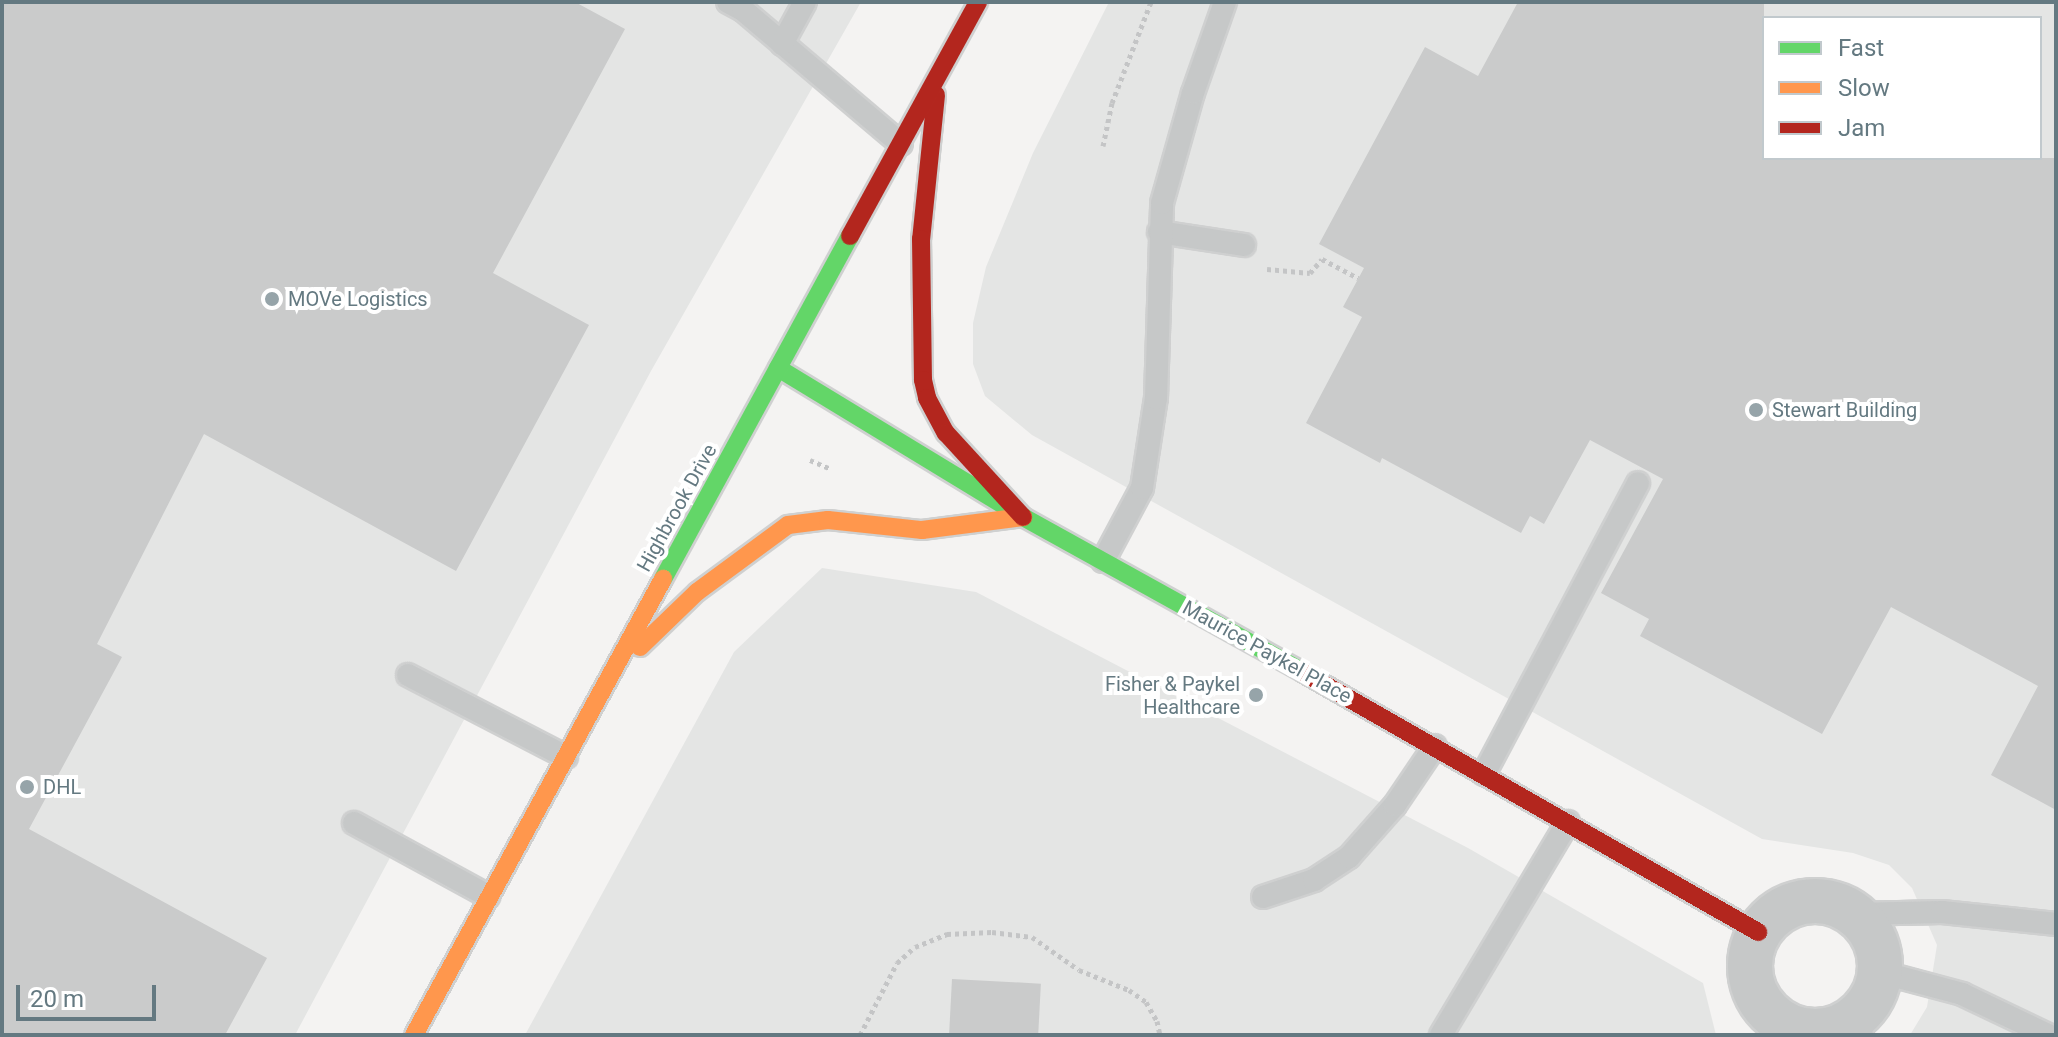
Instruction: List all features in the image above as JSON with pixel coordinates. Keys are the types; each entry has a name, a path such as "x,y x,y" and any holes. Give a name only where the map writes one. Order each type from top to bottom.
{"main road":[{"name":"Highbrook Drive","path":"414,1035 978,2"},
{"path":"939,72 921,239 923,380 927,398 946,433 1023,517"},
{"name":"Maurice Paykel Place","path":"778,368 1023,517 1435,746 1758,932"},
{"path":"610,677 697,592 788,525 828,520 922,530 1023,517"}],"street":[{"path":"1814,901 1836,904 1855,914 1870,930 1879,950 1880,972 1857,1028 1803,1031 1779,1022 1761,1004 1751,981 1750,956 1758,932 1773,915 1792,904 1814,901"}],"lane":[{"path":"728,2 901,144"},
{"path":"782,44 805,2"},
{"path":"1103,561 1142,488 1156,398 1162,203 1189,107 1225,2"},
{"path":"1159,232 1244,245"},
{"path":"1484,774 1638,483"},
{"path":"408,675 566,757"},
{"path":"1263,897 1314,880 1349,857 1395,805 1435,746"},
{"path":"1441,1035 1568,822"},
{"path":"354,823 488,896"},
{"path":"1855,914 1942,912 2056,924"},
{"path":"1880,972 1962,994 2048,1035"}],"path":[{"path":"1103,146 1112,103 1151,2"},
{"path":"1264,269 1310,273 1322,259 1358,278"},
{"path":"810,460 829,468"},
{"path":"860,1035 874,1001 897,963 915,947 947,934 992,932 1032,937 1079,970 1129,990 1146,1002 1157,1021 1160,1035"}],"shaded area":[{"path":"2,2 861,2 651,371 295,1035 2,1035"},
{"path":"1109,2 2056,2 2056,1035 1910,1035 1927,1007 1937,945 1912,888 1889,865 1853,853 1762,839 1032,435 985,396 973,364 973,323 986,267 1033,153"},
{"path":"822,568 976,592 1468,848 1703,983 1716,1035 525,1035 734,652"}],"building":[{"name":"MOVe Logistics","path":"2,2 575,2 625,29 493,273 589,325 456,571 204,434 97,644 122,657 29,829 267,958 225,1035 2,1035"},
{"name":"Stewart Building","path":"1518,2 1764,2 1762,160 2056,158 2056,810 1991,775 2038,686 1891,607 1822,734 1640,636 1649,619 1601,593 1663,479 1590,440 1544,524 1530,516 1521,533 1382,458 1380,463 1306,423 1362,317 1343,307 1364,268 1319,244 1425,47 1478,76"},
{"path":"952,979 1041,984 1038,1035 949,1035"}],"traffic: fast":[{"path":"663,579 850,236"},
{"path":"778,368 1023,517 1304,673"}],"traffic: slow":[{"path":"640,647 697,592 788,525 828,520 922,530 1023,517"},
{"path":"414,1035 663,579"}],"traffic: jam":[{"path":"850,236 978,2"},
{"path":"936,95 921,239 923,380 927,398 946,433 1023,517"},
{"path":"1304,673 1758,932"}],"place":[{"name":"MOVe Logistics","path":"272,299"},
{"name":"Stewart Building","path":"1756,410"},
{"name":"Fisher & Paykel Healthcare","path":"1256,695"},
{"name":"DHL","path":"27,787"}]}
